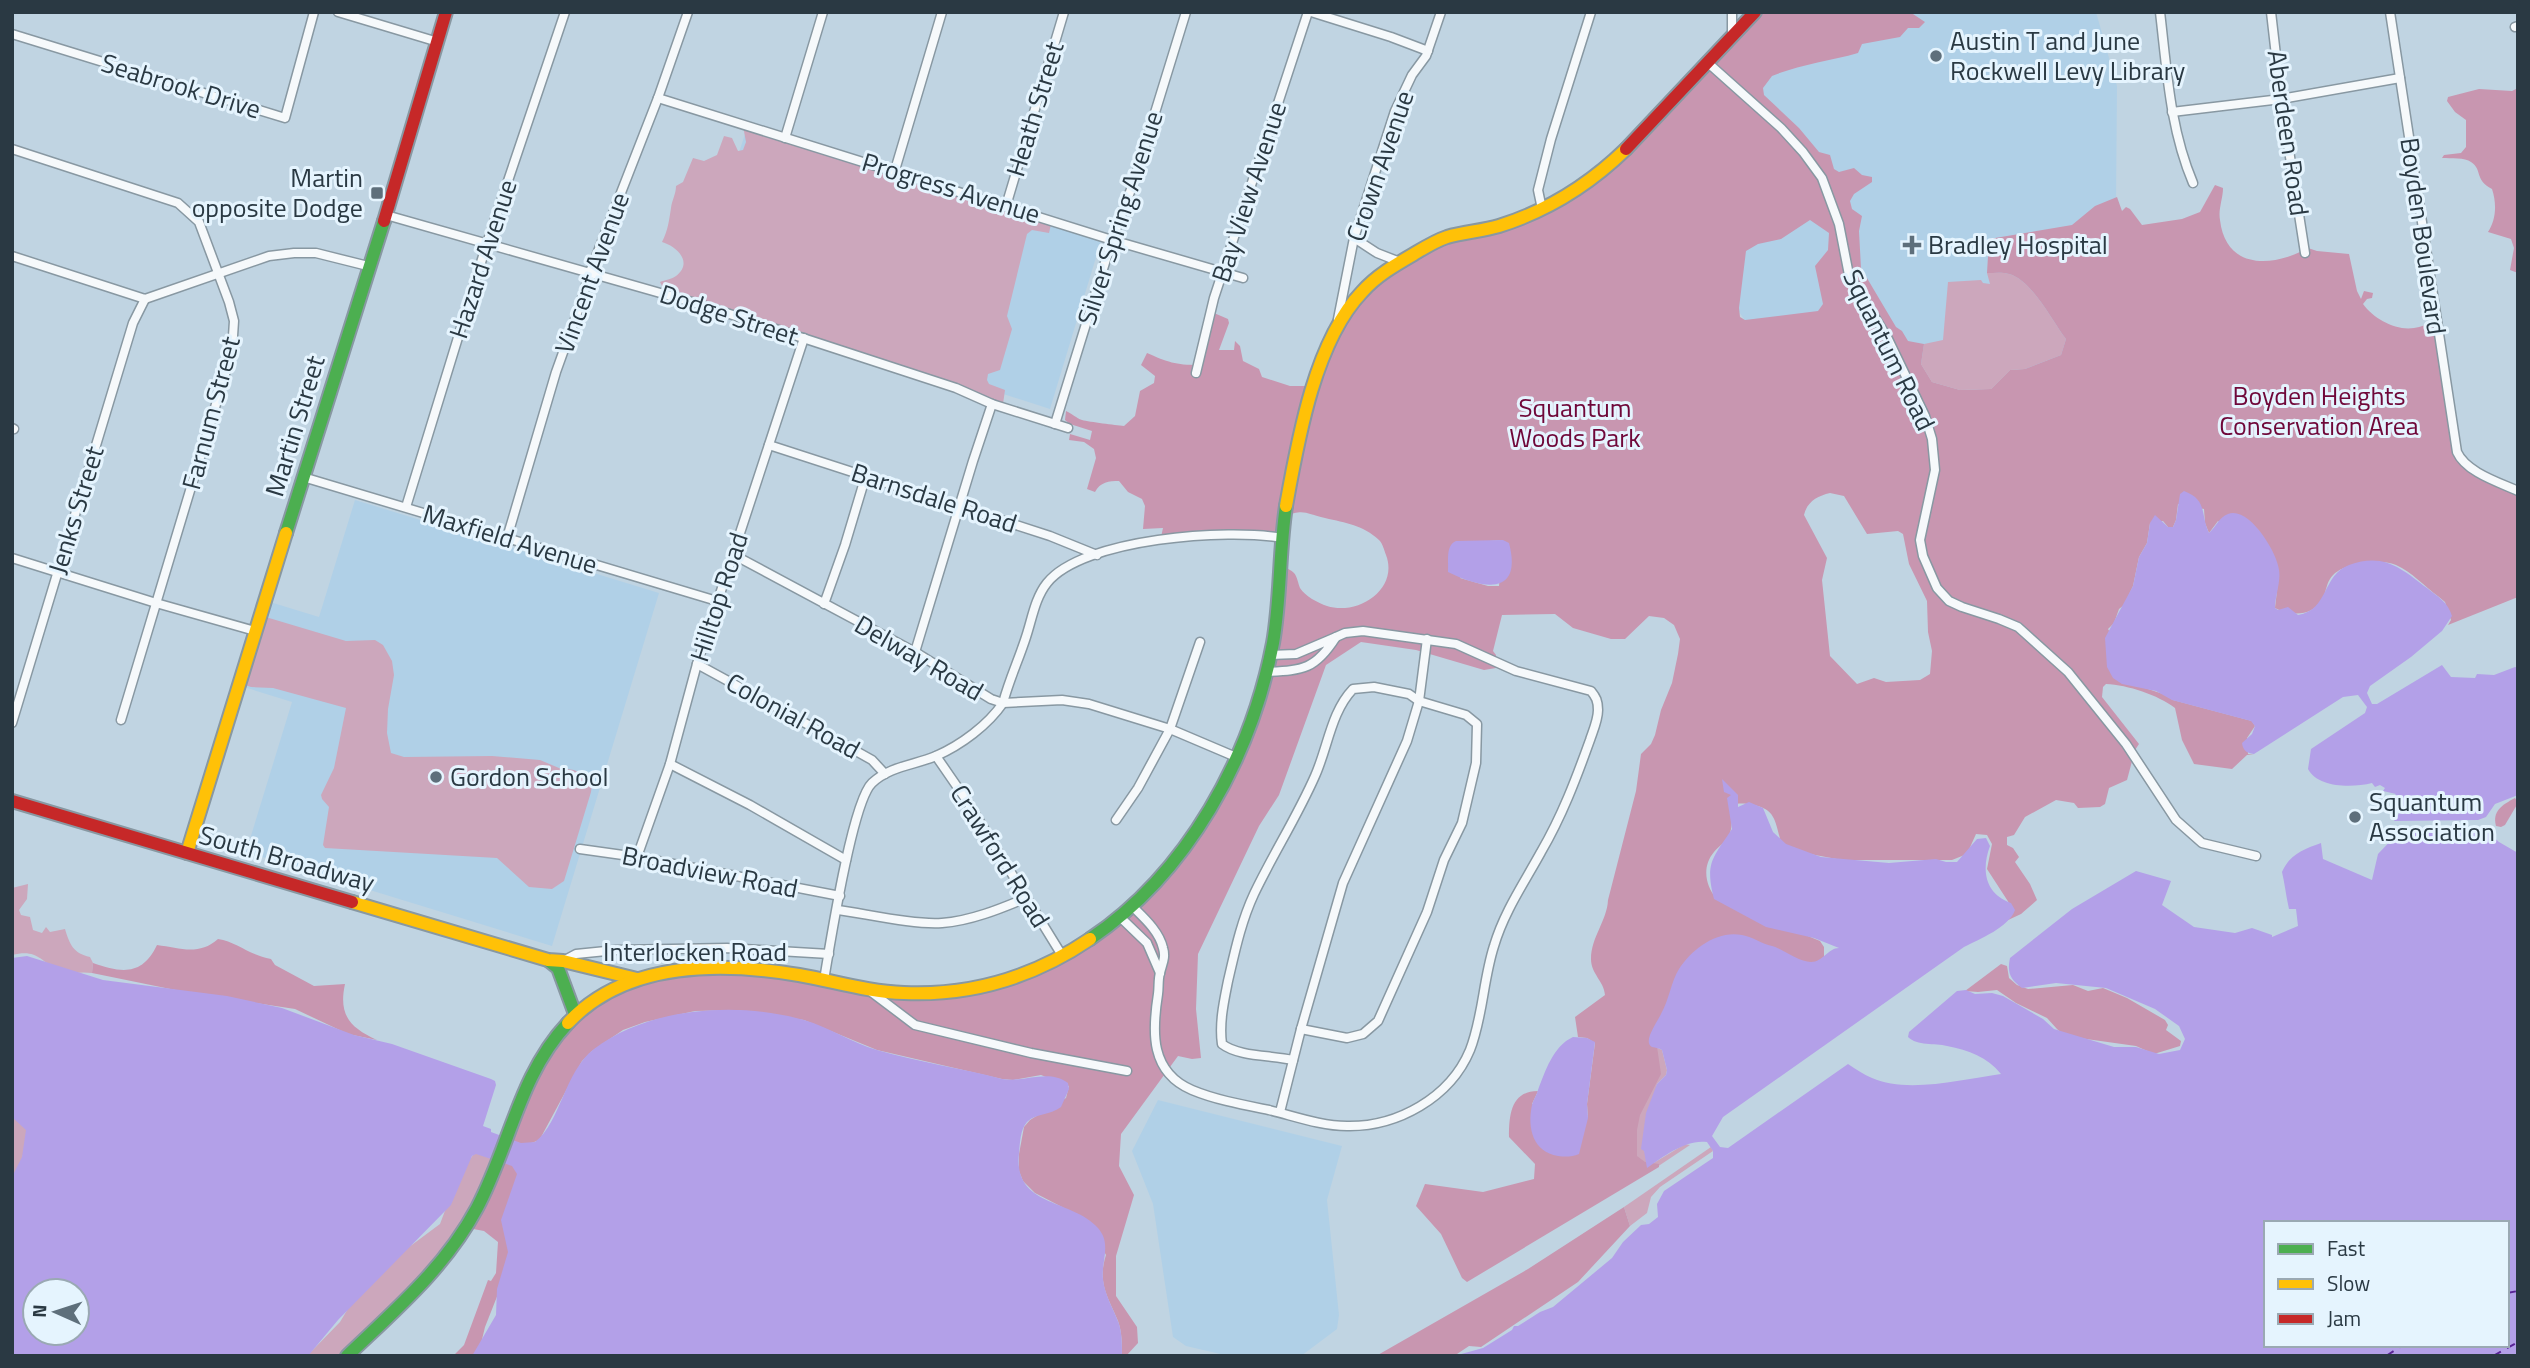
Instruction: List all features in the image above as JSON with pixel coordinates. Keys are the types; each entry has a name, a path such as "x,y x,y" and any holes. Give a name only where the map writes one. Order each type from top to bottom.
{"main road":[{"name":"Martin Street","path":"187,853 386,215 446,12"},
{"path":"347,1356 428,1279 451,1250 470,1221 533,1069 547,1047 575,1014 607,992 637,979 683,970 721,968 781,972 869,990 926,994 985,989 1023,976 1063,957 1085,944 1132,906 1164,873 1210,809 1236,757 1258,701 1270,655 1289,487 1301,435 1319,369 1336,327 1361,291 1375,277 1442,239 1498,226 1542,209 1591,180 1666,109 1755,12"},
{"name":"South Broadway","path":"12,801 548,960 564,961 637,979"},
{"path":"548,960 558,968 575,1014"}],"street":[{"name":"Seabrook Drive","path":"12,34 285,118 314,12"},
{"path":"338,12 438,42"},
{"name":"Hazard Avenue","path":"405,507 487,243 565,12"},
{"path":"785,138 823,12"},
{"path":"895,170 942,12"},
{"name":"Heath Street","path":"1006,206 1064,12"},
{"name":"Silver Spring Avenue","path":"1055,424 1112,240 1133,184 1185,12"},
{"path":"1309,12 1428,51"},
{"name":"Bay View Avenue","path":"1196,373 1222,271 1309,12"},
{"name":"Crown Avenue","path":"1336,327 1354,238 1395,111 1412,75 1428,51 1441,12"},
{"path":"1542,209 1538,190 1591,12"},
{"path":"1732,12 1732,36"},
{"path":"2160,12 2172,112 2179,144 2193,183"},
{"name":"Aberdeen Road","path":"2271,12 2281,99 2305,253"},
{"name":"Boyden Boulevard","path":"2390,12 2450,419 2460,459 2475,470 2518,491"},
{"name":"Vincent Avenue","path":"507,538 556,372 590,272 658,98 684,13"},
{"name":"Squantum Road","path":"1707,62 1781,128 1822,178 1839,224 1849,275 1887,337 1925,416 1933,439 1935,470 1920,540 1923,556 1937,588 1949,601 2018,627 2068,672 2126,744 2176,820 2202,843 2256,856"},
{"path":"2172,112 2281,99 2400,78"},
{"name":"Progress Avenue","path":"658,98 1112,240 1243,278"},
{"name":"Farnum Street","path":"12,149 178,202 199,222 234,321 232,351 121,720"},
{"name":"Dodge Street","path":"386,215 699,304 956,388 992,404 1068,428"},
{"path":"1354,238 1377,253 1400,262"},
{"path":"12,256 145,299 269,256 316,253 368,266"},
{"name":"Jenks Street","path":"12,723 133,323 145,299"},
{"name":"Hilltop Road","path":"637,857 670,764 697,664 804,338"},
{"path":"915,652 992,404"},
{"name":"Barnsdale Road","path":"769,445 1050,536 1097,555"},
{"path":"824,604 866,475"},
{"name":"Maxfield Avenue","path":"303,477 717,601"},
{"name":"Interlocken Road","path":"824,980 846,860 864,794 872,783 885,774 903,765 936,756 961,742 994,716 1003,703 1038,597 1046,584 1061,570 1097,555 1164,537 1267,535 1282,538"},
{"name":"Delway Road","path":"734,555 915,652 991,699 1003,703 1062,700 1090,704 1170,729 1236,757"},
{"path":"12,558 255,631"},
{"path":"1132,906 1152,927 1161,943 1165,961 1160,973 1153,1035 1160,1059 1182,1084 1198,1093 1349,1126 1384,1121 1417,1109 1451,1082 1469,1051 1493,947 1509,906 1561,817 1599,713 1597,699 1591,691 1575,685 1540,679 1455,644 1427,639 1363,631 1345,633 1296,654 1270,655"},
{"path":"1266,672 1292,671 1315,664 1336,637"},
{"path":"1280,1112 1343,883 1407,741 1419,701 1427,639"},
{"path":"1116,820 1138,788 1170,729 1200,642"},
{"name":"Colonial Road","path":"697,664 847,746 872,761 885,774"},
{"path":"1293,1060 1228,1049 1222,1044 1220,1032 1237,937 1254,895 1302,806 1319,768 1343,700 1353,689 1374,687 1409,694 1419,701 1466,715 1476,724 1476,763 1462,823 1444,860 1427,912 1378,1021 1363,1034 1347,1038 1301,1029"},
{"name":"Crawford Road","path":"936,756 967,801 1063,957"},
{"path":"670,764 750,805 846,860"},
{"name":"Broadview Road","path":"580,849 637,857 840,896"},
{"path":"838,910 925,923 942,923 1004,907 1026,898"},
{"path":"1120,917 1147,943 1160,973"},
{"name":"Interlocken Road","path":"564,961 576,954 616,950 727,948 829,954"},
{"path":"869,990 915,1025 1018,1050 1127,1071"}],"shaded area":[{"name":"Bradley Hospital","path":"1773,12 2096,12 2117,86 2116,205 2064,372 1767,352 1721,286"},
{"path":"743,126 1052,220 1049,233 1032,230 1027,234 1007,316 1012,329 1000,370 988,374 989,384 1005,390 1003,404 683,300 685,294 662,286 660,282 676,276 683,265 681,255 662,242 676,186 683,182 693,158 704,161 717,155 724,136 732,138 738,151 743,150 746,142"},
{"path":"745,134 1101,241 1050,409 693,294"},
{"path":"1987,273 2009,274 2026,284 2066,339 2061,355 2025,369 2010,370 1991,389 1960,390 1932,382 1921,364 1924,344 1943,340 1948,282 1981,280 1990,284"},
{"path":"2184,491 2200,503 2209,533 2225,515 2236,513 2253,523 2261,532 2279,570 2275,608 2278,610 2288,607 2298,615 2308,612 2321,600 2340,570 2361,561 2372,560 2392,564 2401,569 2445,603 2452,616 2442,631 2370,686 2367,693 2372,704 2377,704 2442,665 2451,677 2475,678 2477,674 2494,675 2518,668 2518,795 2495,804 2486,817 2478,820 2394,821 2402,809 2396,804 2396,794 2383,791 2385,788 2380,785 2375,787 2372,783 2346,786 2327,783 2319,780 2308,769 2311,749 2365,713 2367,707 2358,695 2343,697 2254,754 2245,751 2242,743 2252,734 2255,726 2251,721 2172,700 2156,691 2122,684 2113,678 2107,667 2105,638 2133,586 2139,557 2147,543 2150,523 2155,515 2168,527 2173,527 2180,494"},
{"name":"Gordon School","path":"355,500 659,593 552,946 246,852 292,702 244,687 270,602 319,617"},
{"path":"1503,540 1509,543 1512,560 1510,573 1505,580 1486,585 1448,572 1450,546 1456,541"},
{"path":"259,615 346,641 375,640 383,645 392,661 394,675 387,733 391,753 404,757 492,756 540,760 585,775 592,784 591,792 564,881 552,889 529,887 497,858 325,848 323,845 329,807 321,795 334,768 346,708 273,688 251,687 239,683"},
{"path":"1722,779 1738,795 1738,807 1749,802 1763,808 1773,832 1786,844 1821,857 1889,863 1936,859 1957,862 1977,839 1986,838 1990,846 1986,864 1987,880 1995,894 2011,903 2015,910 2000,927 1964,947 1723,1117 1712,1136 1720,1147 1728,1148 1848,1064 1872,1078 1902,1085 1936,1084 2001,1074 1990,1063 1970,1052 1921,1043 1908,1037 1909,1032 1957,991 2003,996 2043,1019 2054,1029 2114,1047 2136,1047 2159,1054 2180,1050 2185,1039 2179,1026 2155,1009 2106,988 2056,983 2022,988 2009,972 2010,958 2072,909 2136,871 2171,881 2162,905 2194,927 2235,933 2252,928 2272,937 2298,926 2296,909 2289,909 2282,872 2285,866 2298,853 2321,843 2323,859 2372,880 2378,854 2398,833 2489,833 2518,853 2518,1356 1454,1356 1483,1348 1512,1330 1514,1326 1553,1307 1612,1258 1623,1242 1641,1225 1649,1224 1658,1217 1657,1204 1664,1191 1713,1158 1713,1151 1707,1142 1691,1143 1675,1149 1647,1168 1644,1151 1641,1149 1646,1113 1657,1084 1667,1070 1662,1050 1649,1044 1650,1036 1664,1009 1676,974 1684,962 1706,943 1723,935 1733,934 1750,937 1811,962 1839,948 1814,938 1766,927 1714,899 1710,869 1719,848 1732,829 1727,798 1731,795 1724,792"},
{"path":"28,884 27,899 19,910 21,915 30,917 33,930 42,933 46,927 50,932 65,929 73,948 90,957 93,963 92,973 58,970 33,954 12,955 12,888"},
{"path":"27,956 103,980 227,996 282,1008 354,1035 392,1044 491,1079 496,1085 483,1126 491,1129 491,1132 521,1143 535,1142 544,1133 584,1059 616,1035 667,1016 695,1012 723,1010 778,1014 813,1023 868,1047 908,1058 1002,1079 1044,1076 1068,1083 1069,1089 1061,1107 1031,1119 1023,1129 1019,1153 1020,1171 1025,1184 1034,1193 1087,1218 1102,1234 1105,1246 1103,1279 1120,1328 1122,1356 472,1356 496,1315 497,1289 508,1252 501,1220 517,1174 512,1166 476,1154 472,1156 451,1205 338,1320 308,1356 12,1356 12,1177 22,1157 26,1130 12,1117 12,958"},
{"path":"1573,1037 1587,1038 1595,1042 1587,1104 1588,1118 1579,1154 1561,1156 1550,1154 1537,1144 1530,1122 1533,1103 1551,1060 1560,1047"},
{"path":"1656,1047 1662,1050 1667,1070 1657,1084 1644,1151 1652,1164 1685,1144 1690,1145 1654,1169 1638,1166 1632,1127"},
{"path":"1158,1100 1342,1146 1327,1200 1339,1315 1337,1329 1301,1356 1229,1356 1186,1346 1173,1337 1153,1204 1132,1151"},
{"path":"12,1111 31,1130 12,1189"},
{"path":"1711,1147 1713,1151 1660,1187 1651,1197 1647,1213 1630,1226 1624,1207"},
{"path":"478,1152 495,1154 469,1226 348,1356 307,1356 340,1322 352,1302 401,1253 440,1224 457,1179 473,1155"}],"green space":[{"path":"1754,12 1910,12 1925,22 1919,28 1908,28 1900,37 1862,44 1858,53 1782,72 1772,76 1763,88 1764,95 1799,128 1819,152 1830,155 1834,169 1839,172 1854,168 1862,175 1872,177 1872,182 1854,194 1850,201 1852,209 1862,216 1859,231 1861,268 1896,327 1908,341 1924,344 1921,364 1932,382 1960,390 1991,389 2010,370 2025,369 2061,355 2066,339 2026,284 2009,274 1987,273 1989,239 2072,225 2095,206 2117,197 2122,211 2126,207 2130,209 2142,225 2182,219 2200,212 2215,185 2223,188 2220,216 2224,237 2232,249 2242,256 2267,261 2281,259 2308,248 2349,254 2361,299 2364,291 2373,293 2372,298 2363,304 2373,314 2400,328 2437,324 2458,447 2467,463 2518,491 2518,597 2448,625 2451,620 2445,602 2413,576 2396,565 2370,562 2351,565 2335,573 2322,599 2313,609 2301,613 2288,612 2275,608 2279,573 2218,521 2209,533 2204,509 2178,504 2173,527 2168,527 2163,521 2150,523 2147,543 2139,557 2133,586 2114,623 2108,629 2142,687 2173,700 2252,721 2255,726 2247,738 2248,754 2254,754 2247,755 2232,769 2194,764 2182,740 2175,708 2142,692 2106,684 2102,697 2139,744 2127,780 2109,788 2105,804 2100,807 2078,808 2074,803 2056,800 2025,817 2014,835 2007,837 2007,845 2013,848 2019,857 2015,862 2037,900 2021,914 2006,921 2011,906 1987,869 1992,844 1987,835 1976,834 1967,854 1952,860 1842,860 1799,852 1781,842 1770,813 1761,807 1736,804 1732,812 1729,835 1710,857 1706,869 1712,893 1716,898 1820,941 1824,947 1824,957 1819,963 1695,953 1685,962 1674,981 1656,1040 1661,1074 1640,1115 1637,1130 1637,1156 1645,1162 1659,1164 1659,1167 1467,1282 1462,1278 1441,1234 1416,1206 1425,1184 1483,1192 1534,1179 1535,1164 1509,1137 1513,1106 1522,1095 1538,1091 1532,1104 1588,1118 1587,1104 1595,1043 1578,1037 1575,1017 1605,995 1592,964 1592,951 1607,908 1636,791 1641,754 1651,744 1655,735 1672,683 1680,639 1674,625 1664,618 1649,616 1625,639 1611,639 1573,628 1555,614 1502,615 1493,651 1496,655 1496,668 1484,670 1416,650 1361,642 1326,665 1279,795 1259,826 1198,954 1196,1009 1201,1058 1178,1056 1121,1134 1119,1166 1134,1195 1116,1256 1116,1296 1137,1327 1138,1343 1126,1356 1122,1356 1119,1325 1103,1282 1106,1255 1087,1220 1035,1193 1023,1181 1019,1171 1024,1127 1030,1120 1066,1098 1069,1086 1041,1075 1013,1080 1002,1079 877,1050 804,1020 737,1010 695,1011 645,1022 623,1030 582,1061 540,1139 524,1144 508,1137 537,1068 579,1017 607,997 650,980 725,970 906,994 1011,981 1119,918 1206,813 1257,700 1285,567 1295,574 1300,588 1308,596 1323,605 1339,608 1351,607 1373,597 1387,579 1388,567 1382,545 1367,531 1354,525 1305,513 1284,517 1281,538 1161,537 1163,528 1143,529 1145,506 1142,499 1128,492 1119,481 1105,483 1095,492 1087,489 1096,458 1094,449 1084,442 1069,440 1070,434 1090,440 1092,431 1070,424 1065,420 1066,411 1082,420 1124,426 1135,416 1140,391 1154,383 1155,376 1141,365 1147,353 1172,362 1198,365 1214,313 1228,319 1229,323 1219,350 1234,350 1235,341 1240,346 1243,361 1259,369 1262,377 1290,386 1313,386 1349,306 1408,254 1497,226 1594,177","holes":["1810,220 1829,233 1828,250 1815,266 1823,304 1818,311 1745,320 1740,317 1746,251 1758,244 1781,239","1830,493 1844,496 1867,534 1898,531 1903,534 1909,564 1927,601 1932,651 1930,674 1920,680 1886,682 1874,678 1857,684 1830,656 1822,580 1827,558 1804,515 1810,503","1503,540 1499,586 1488,586 1460,578 1489,541"]},
{"path":"2518,88 2518,273 2510,270 2514,248 2511,239 2488,232 2495,212 2492,189 2486,186 2475,165 2468,160 2442,158 2444,155 2461,153 2466,147 2466,120 2455,112 2447,101 2448,97 2479,89 2512,91"},
{"path":"2515,798 2518,803 2505,825 2496,826 2495,816 2499,809"},
{"path":"218,939 271,959 275,965 314,986 345,984 343,1005 349,1020 360,1031 377,1040 348,1034 295,1009 185,992 92,973 93,963 122,970 138,967 157,945 196,949 204,948"},
{"path":"2001,964 2007,966 2009,978 2028,989 2073,985 2088,991 2103,988 2127,998 2165,1020 2168,1025 2166,1030 2181,1041 2180,1046 2154,1054 2136,1046 2065,1036 2047,1018 1997,990 1965,991"},
{"path":"499,1157 520,1163 515,1251 485,1327 478,1356 453,1356 464,1345 488,1280 491,1281 496,1273 498,1242 484,1231 468,1228"},
{"path":"1624,1207 1630,1226 1578,1282 1481,1347 1469,1346 1454,1356 1376,1356 1528,1269"}],"ferry route":[{"path":"2509,1293 2518,1291"},
{"path":"2493,1356 2518,1342"},
{"path":"2386,1356 2400,1347"}],"traffic: fast":[{"path":"286,533 384,221"},
{"path":"1090,939 1125,912 1157,881 1210,809 1231,769 1249,728 1273,643 1286,506"},
{"path":"548,960 558,968 575,1014"},
{"path":"347,1356 418,1287 464,1230 488,1184 526,1088 551,1043 568,1023"}],"traffic: slow":[{"path":"1286,506 1296,451 1320,364 1346,313 1367,286 1393,267 1438,241 1453,235 1499,226 1534,213 1583,185 1626,149"},
{"path":"187,853 286,533"},
{"path":"352,902 548,960 563,961 637,979"},
{"path":"568,1023 591,1003 618,988 646,977 676,971 739,968 799,975 877,991 929,993 978,987 1024,974 1090,939"}],"traffic: jam":[{"path":"384,221 446,12"},
{"path":"1626,149 1755,12"},
{"path":"12,801 352,902"}],"place":[{"name":"Austin T and June Rockwell Levy Library","path":"1936,56"},
{"name":"Martin opposite Dodge","path":"377,193"},
{"name":"Bradley Hospital","path":"1912,245"},
{"name":"Gordon School","path":"436,777"},
{"name":"Squantum Association","path":"2355,817"}],"park label":[{"name":"Boyden Heights Conservation Area","path":"2319,411"},
{"name":"Squantum Woods Park","path":"1575,422"}]}
